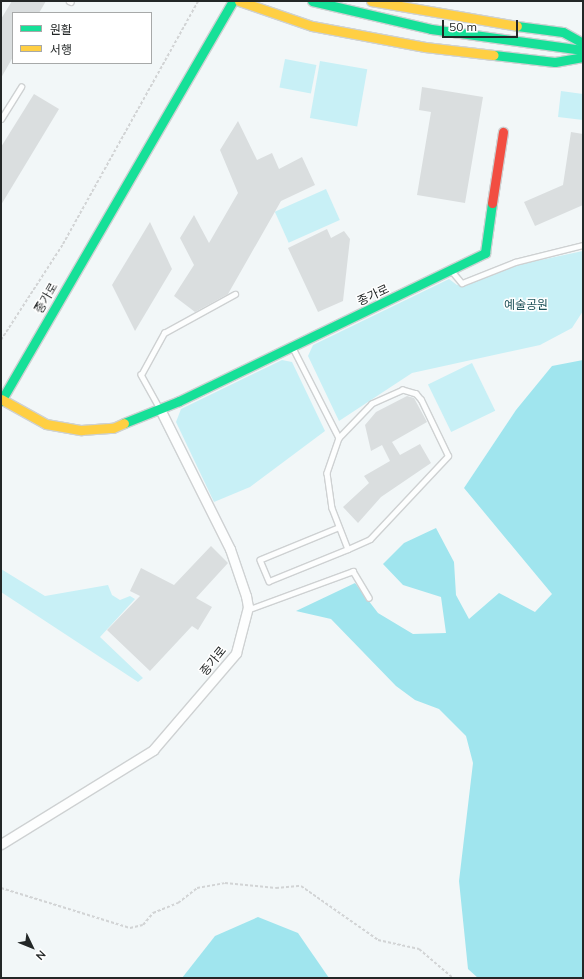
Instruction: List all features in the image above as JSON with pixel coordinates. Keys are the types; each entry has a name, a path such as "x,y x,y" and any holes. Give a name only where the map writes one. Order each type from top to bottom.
{"street":[{"name":"종가로","path":"233,1 1,400 46,424 81,430 113,428 160,409 485,253 503,132"},
{"path":"239,1 312,26 424,47 555,62 583,57"},
{"path":"312,1 431,29 564,46 583,50"},
{"path":"371,1 433,14 563,32 583,43"},
{"name":"종가로","path":"1,844 153,750 236,653 247,610 230,549 160,409"}],"lane":[{"path":"1,119 21,87"},
{"path":"452,270 462,283 514,262 583,245"},
{"path":"160,409 141,375 164,332 235,294"},
{"path":"292,346 339,438"},
{"path":"338,528 260,560 269,581 348,549 370,539 448,456 421,400 416,394 403,390 372,404 339,438 327,473 338,528 348,549"},
{"path":"247,610 353,571 369,598"}],"path":[{"path":"1,340 63,244 198,1"},
{"path":"1,888 130,928 143,925 153,914 178,903 197,888 225,883 276,888 302,886 378,940 419,949 453,978"}],"green space":[{"path":"285,59 316,65 311,94 279,87"},
{"path":"320,61 367,69 357,126 310,118"},
{"path":"561,91 583,94 583,120 558,117"},
{"path":"326,189 340,220 289,243 275,212"},
{"name":"예술공원","path":"583,251 583,311 572,328 540,345 412,373 339,421 308,356 313,345 449,279 457,285 517,265"},
{"path":"282,360 292,362 325,431 250,487 214,502 176,422 181,409"},
{"path":"472,363 495,411 451,432 428,384"},
{"path":"1,569 45,596 108,585 112,595 120,600 130,596 135,599 100,637 143,678 138,682 1,592"}],"shaded area":[{"path":"583,360 583,978 478,978 468,969 459,881 473,763 466,736 439,709 415,700 396,686 331,619 296,611 355,583 378,613 413,634 446,633 441,597 403,585 383,564 404,543 436,528 454,562 456,595 469,619 499,593 535,612 552,594 464,488 516,410 552,366"},
{"path":"258,917 298,933 329,978 182,978 215,936"}],"building":[{"path":"12,1 46,1 40,12 12,12 12,59 1,78 1,19"},
{"path":"422,87 483,97 465,203 417,195 431,112 419,110"},
{"path":"34,94 59,109 1,205 1,147"},
{"path":"238,121 257,160 272,153 279,169 302,157 315,185 281,201 228,294 195,312 174,296 194,265 180,238 194,215 209,243 238,193 220,150"},
{"path":"571,132 583,134 583,205 535,226 524,202 563,185"},
{"path":"150,222 172,269 135,331 112,285"},
{"path":"327,229 331,238 344,231 350,239 343,301 318,312 288,248"},
{"path":"407,396 414,398 427,422 392,442 400,455 420,444 431,463 381,497 358,523 343,507 369,483 364,476 390,461 382,445 371,451 365,425 376,412"},
{"path":"211,546 228,563 196,598 212,607 198,630 192,626 150,671 107,630 140,596 130,591 141,568 174,585"}],"traffic: fast":[{"path":"1,401 233,1"},
{"path":"312,1 431,29 583,50"},
{"path":"517,26 563,32 583,43"},
{"path":"494,55 555,62 583,57"},
{"path":"124,423 179,401 485,253 492,203"}],"traffic: slow":[{"path":"239,1 312,26 425,47 494,55"},
{"path":"371,1 517,26"},
{"path":"1,399 46,424 81,430 113,428 124,423"}],"traffic: jam":[{"path":"492,203 503,132"}]}
